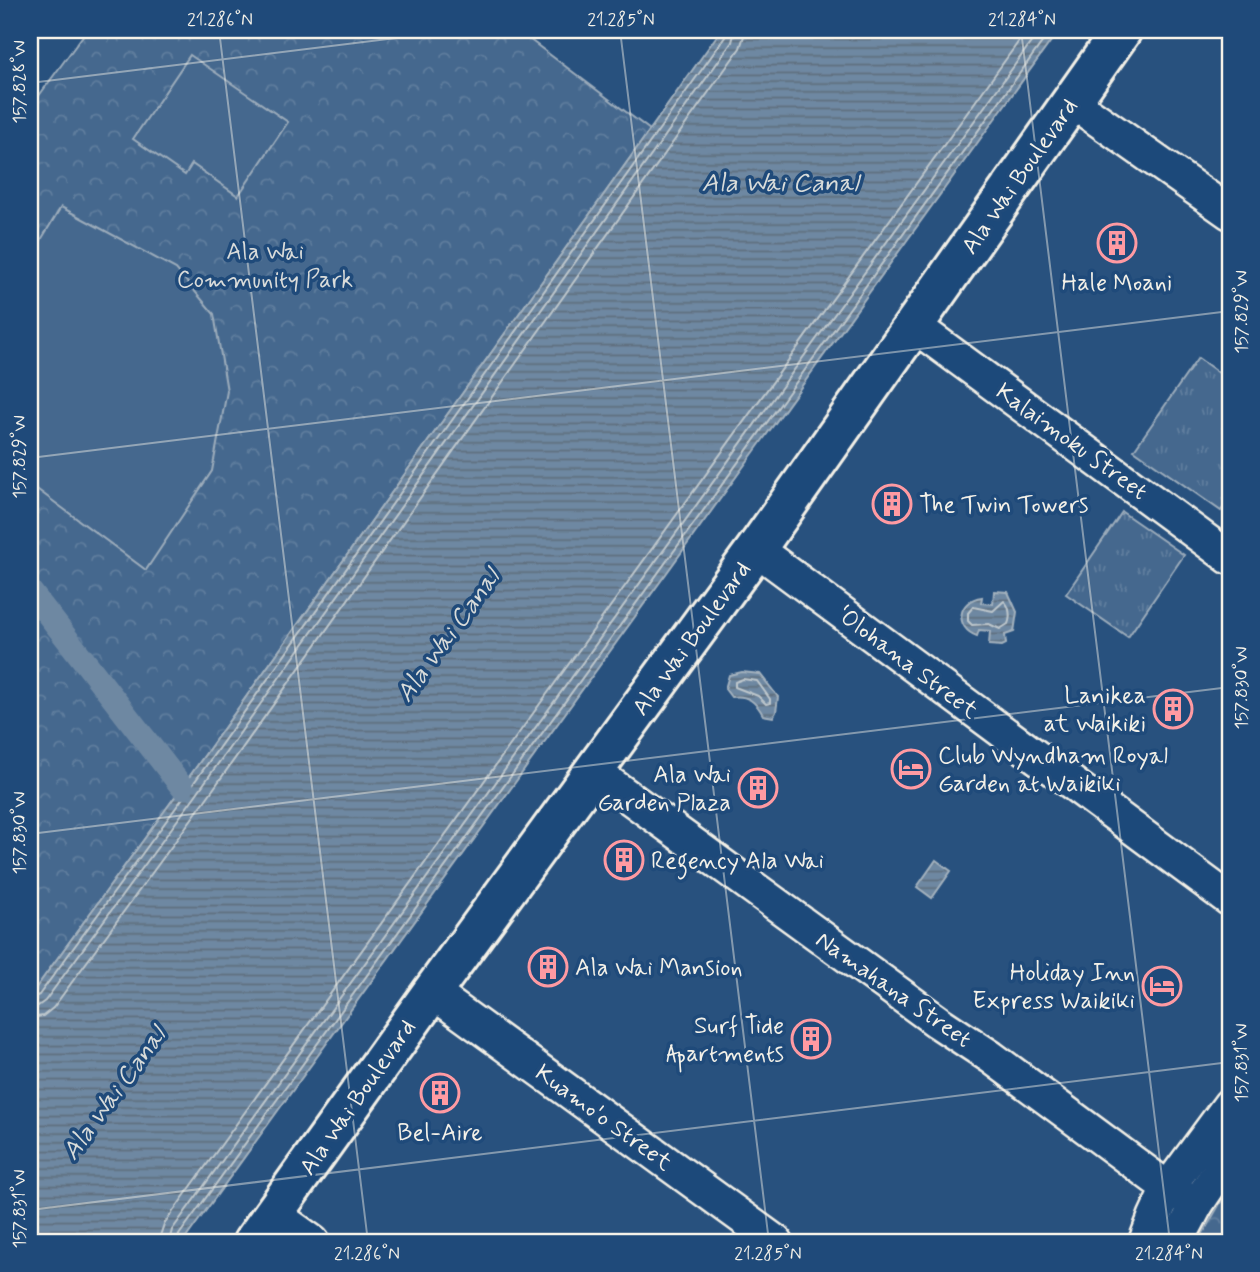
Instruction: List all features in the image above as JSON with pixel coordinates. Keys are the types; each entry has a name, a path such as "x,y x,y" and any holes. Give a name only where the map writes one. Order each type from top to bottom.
{"main road":[{"name":"Ala Wai Boulevard","path":"264,1228 432,992 756,549 1122,30"}],"street":[{"path":"1071,101 1230,213"},
{"name":"Kalaimoku Street","path":"913,325 1230,558"},
{"name":"ʻOlohana Street","path":"756,549 1230,900"},
{"name":"Namahana Street","path":"593,771 938,1022 991,1057 1168,1188 1197,1204"},
{"name":"Kuamo'o Street","path":"432,992 776,1242"},
{"path":"1145,1242 1168,1188 1230,1104"},
{"path":"1177,1242 1197,1204 1230,1155"},
{"path":"264,1228 313,1242"}],"green space":[{"name":"Ala Wai Community Park","path":"87,30 517,30 650,130 30,996 30,108"},
{"path":"190,55 288,122 238,196 192,164 185,175 133,139"},
{"path":"61,207 176,269 214,314 227,391 212,471 146,570 30,484 30,258"},
{"path":"1198,358 1230,381 1230,497 1221,511 1134,450"},
{"path":"1122,512 1184,555 1128,637 1066,594"},
{"path":"1230,1186 1230,1242 1198,1242"}],"water":[{"name":"Ala Wai Canal","path":"721,30 1059,30 183,1242 30,1242 30,996"},
{"path":"994,591 1008,592 1017,612 1014,632 1005,635 1006,644 1002,646 989,645 990,631 979,630 977,636 965,627 962,621 963,609 967,603 982,597 981,603 993,604"},
{"path":"742,672 760,674 778,697 773,717 763,715 754,703 746,698 731,697 725,689 729,675"},
{"path":"936,860 951,871 932,898 917,887"}],"waterway":[{"path":"30,591 182,787"}],"place":[{"name":"Hale Moani","path":"1117,243"},
{"name":"The Twin Towers","path":"892,504"},
{"name":"Lanikea at Waikiki","path":"1173,709"},
{"name":"Club Wyndham Royal Garden at Waikiki","path":"911,769"},
{"name":"Ala Wai Garden Plaza","path":"758,788"},
{"name":"Regency Ala Wai","path":"624,860"},
{"name":"Ala Wai Mansion","path":"548,967"},
{"name":"Holiday Inn Express Waikiki","path":"1162,986"},
{"name":"Surf Tide Apartments","path":"811,1039"},
{"name":"Bel-Aire","path":"440,1093"}]}
